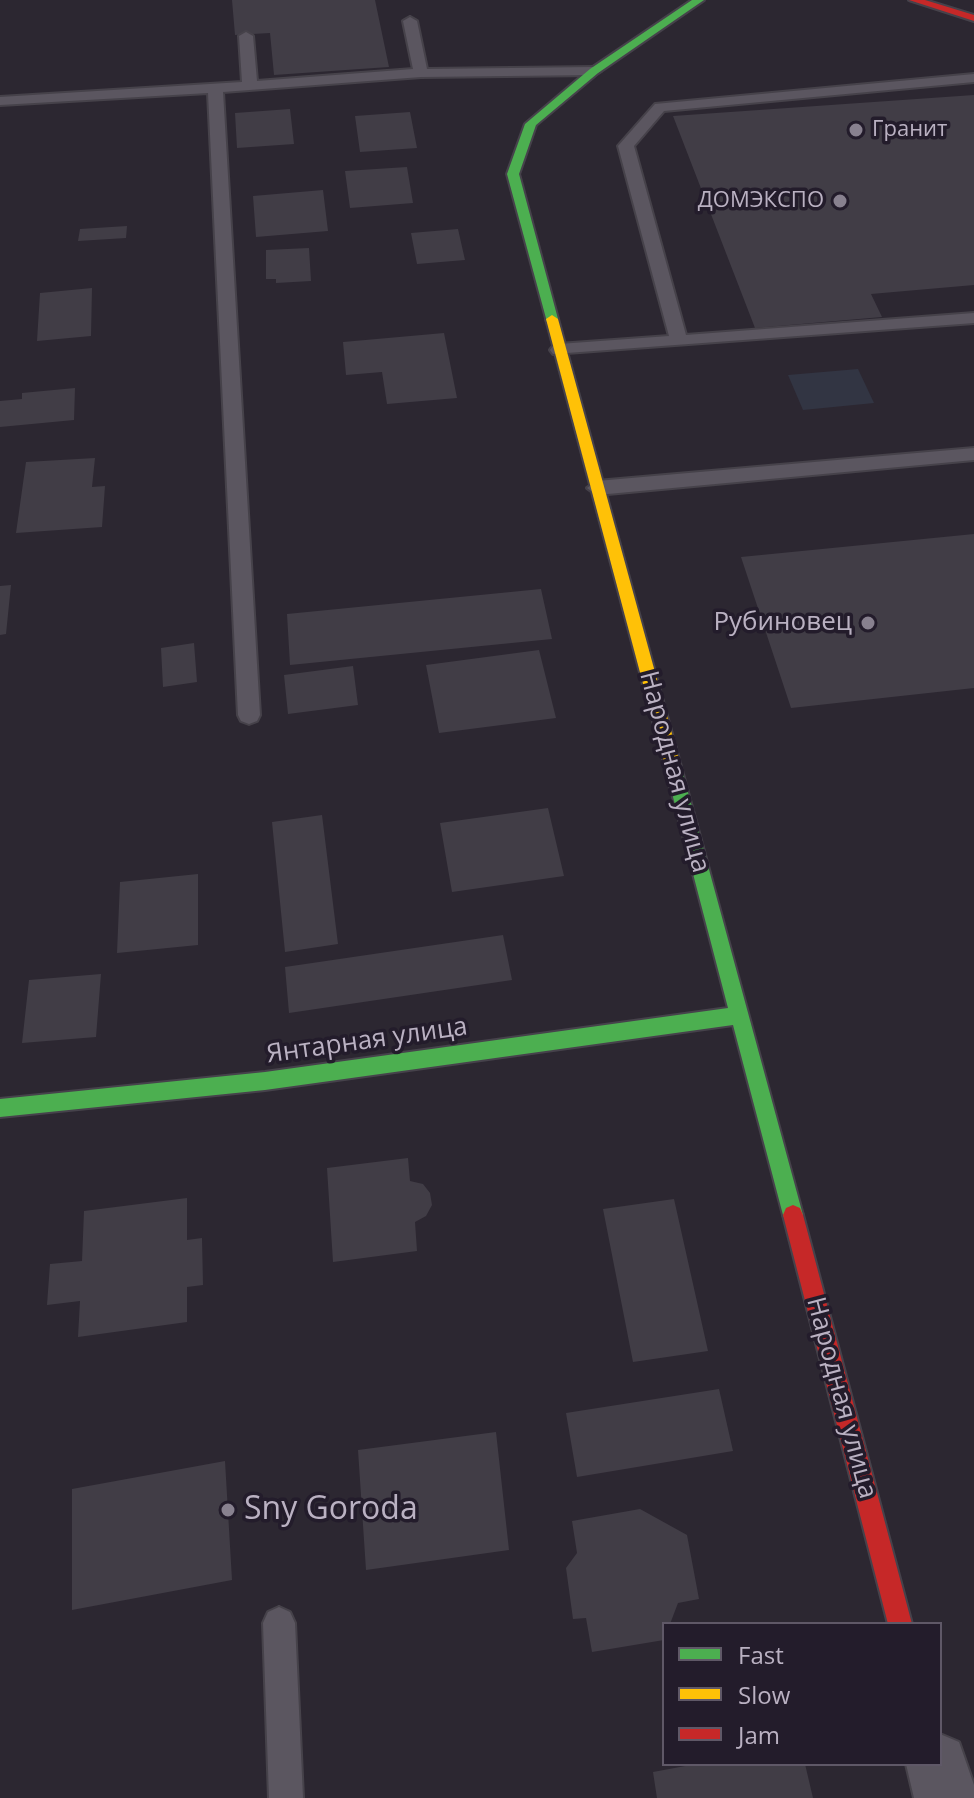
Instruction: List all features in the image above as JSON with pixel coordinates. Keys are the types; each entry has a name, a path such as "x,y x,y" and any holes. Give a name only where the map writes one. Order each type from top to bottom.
{"street":[{"name":"Народная улица","path":"699,0 594,71 531,124 513,174 740,1015 899,1622"},
{"path":"914,0 974,18"},
{"name":"Янтарная улица","path":"0,1108 265,1081 740,1015"},
{"path":"938,1766 946,1798"}],"lane":[{"path":"410,21 421,73"},
{"path":"246,36 250,86"},
{"path":"0,101 421,73 594,71"},
{"path":"679,341 626,146 660,107 974,78"},
{"path":"215,88 249,715"},
{"path":"559,350 974,318"},
{"path":"597,488 974,454"},
{"path":"279,1623 286,1798"}],"shaded area":[{"path":"858,369 874,403 803,410 788,375"}],"building":[{"path":"232,0 375,0 389,67 274,75 270,33 235,35"},
{"name":"ДОМЭКСПО","path":"974,95 974,285 871,294 882,317 755,328 673,116"},
{"path":"290,109 294,144 237,148 235,113"},
{"path":"410,112 417,148 360,152 355,116"},
{"path":"407,167 413,203 350,208 345,171"},
{"path":"323,190 328,231 256,237 253,196"},
{"path":"127,226 126,238 78,241 80,229"},
{"path":"458,229 465,260 417,264 411,233"},
{"path":"309,248 311,281 276,283 276,279 266,279 266,250"},
{"path":"92,288 91,336 37,341 40,293"},
{"path":"444,333 457,398 387,404 382,372 346,375 343,342"},
{"path":"75,388 74,420 0,427 0,401 22,399 22,393"},
{"path":"95,458 92,487 105,486 102,527 16,533 26,462"},
{"name":"Рубиновец","path":"974,534 974,688 791,708 741,557"},
{"path":"11,585 6,634 0,635 0,586"},
{"path":"541,589 552,639 290,665 287,614"},
{"path":"194,643 197,682 163,687 161,648"},
{"path":"539,650 556,718 439,733 426,665"},
{"path":"353,666 358,705 288,714 284,675"},
{"path":"548,808 564,876 452,892 440,823"},
{"path":"322,815 338,944 285,952 272,822"},
{"path":"198,874 198,945 117,953 120,882"},
{"path":"503,935 512,980 289,1013 285,967"},
{"path":"101,974 96,1037 22,1043 29,980"},
{"path":"408,1158 410,1181 423,1184 430,1193 432,1205 426,1216 415,1222 417,1251 333,1262 327,1168"},
{"path":"187,1198 187,1240 202,1238 203,1285 187,1287 187,1322 78,1337 80,1301 47,1305 50,1264 82,1261 84,1211"},
{"path":"674,1199 708,1351 633,1362 603,1209"},
{"path":"719,1389 733,1451 577,1477 566,1413"},
{"path":"496,1432 509,1550 366,1570 358,1450"},
{"path":"225,1461 232,1580 72,1610 72,1489"},
{"path":"640,1509 687,1535 699,1599 678,1603 671,1622 662,1622 662,1640 592,1652 586,1618 573,1619 566,1568 577,1553 572,1521"},
{"path":"685,1766 805,1766 813,1798 657,1798 653,1772"}],"traffic: fast":[{"path":"552,319 513,174 531,124 594,71 699,0"},
{"path":"675,774 793,1215"},
{"path":"0,1108 265,1081 740,1015"}],"traffic: slow":[{"path":"552,319 675,774"}],"traffic: jam":[{"path":"914,0 974,18"},
{"path":"793,1215 899,1622"}],"place":[{"name":"Гранит","path":"856,130"},
{"name":"ДОМЭКСПО","path":"840,201"},
{"name":"Рубиновец","path":"868,623"},
{"name":"Sny Goroda","path":"228,1510"}]}
